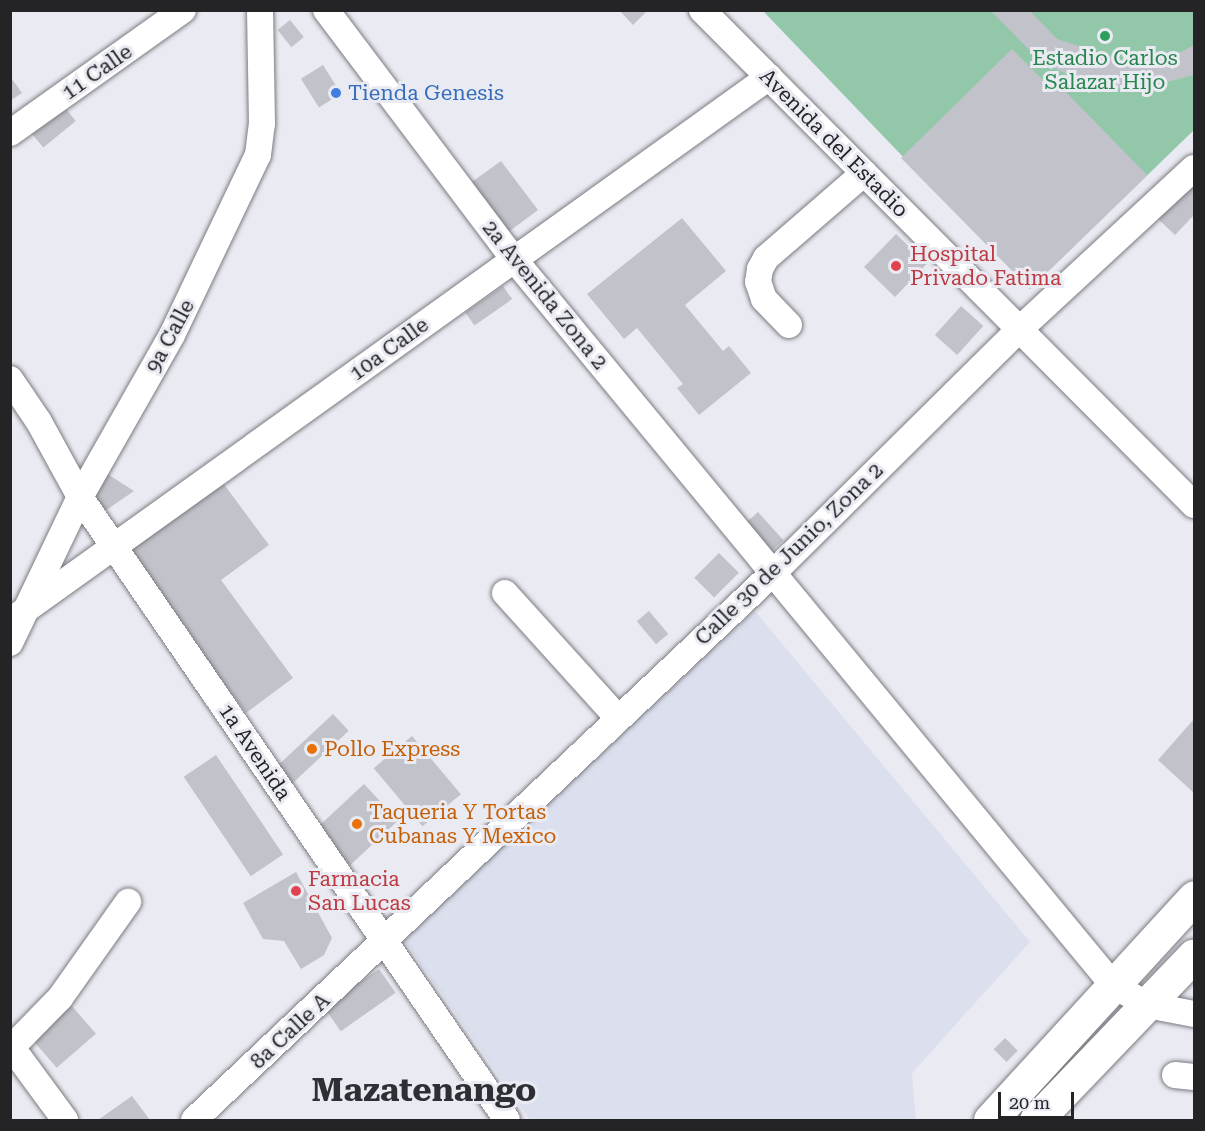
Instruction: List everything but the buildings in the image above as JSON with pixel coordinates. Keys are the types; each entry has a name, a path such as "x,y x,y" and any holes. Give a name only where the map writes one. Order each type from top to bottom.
{"main road":[{"path":"990,1120 1194,897"},
{"path":"1036,1120 1194,955"}],"street":[{"name":"9a Calle","path":"10,643 20,614 80,497 172,335 258,155 262,124 260,10"},
{"name":"2a Avenida Zona 2","path":"326,10 513,258 1113,985 1147,1005 1194,1014"},
{"name":"Avenida del Estadio","path":"702,10 1194,505"},
{"name":"11 Calle","path":"10,133 167,15"},
{"name":"10a Calle","path":"20,614 116,547 513,258 769,77"},
{"name":"Calle 30 de Junio, Zona 2","path":"385,942 772,574 1020,329 1194,168"},
{"path":"789,325 764,299 758,282 760,269 766,258 864,173"},
{"name":"1a Avenida","path":"10,379 39,422 80,497 507,1120"},
{"path":"505,593 618,718"},
{"path":"65,1120 11,1046 60,998 128,902"},
{"name":"8a Calle A","path":"194,1120 385,942"}],"shaded area":[{"path":"755,611 1030,942 912,1073 916,1120 530,1120 402,937"}],"green space":[{"path":"763,11 1194,11 1194,130 1030,289"}],"place":[{"name":"Estadio Carlos Salazar Hijo","path":"1105,36"},
{"name":"Tienda Genesis","path":"336,93"},
{"name":"Hospital Privado Fatima","path":"896,266"},
{"name":"Pollo Express","path":"312,749"},
{"name":"Taqueria Y Tortas Cubanas Y Mexico","path":"357,824"},
{"name":"Farmacia San Lucas","path":"296,891"}],"district":[{"name":"Mazatenango","path":"424,1090"}]}
